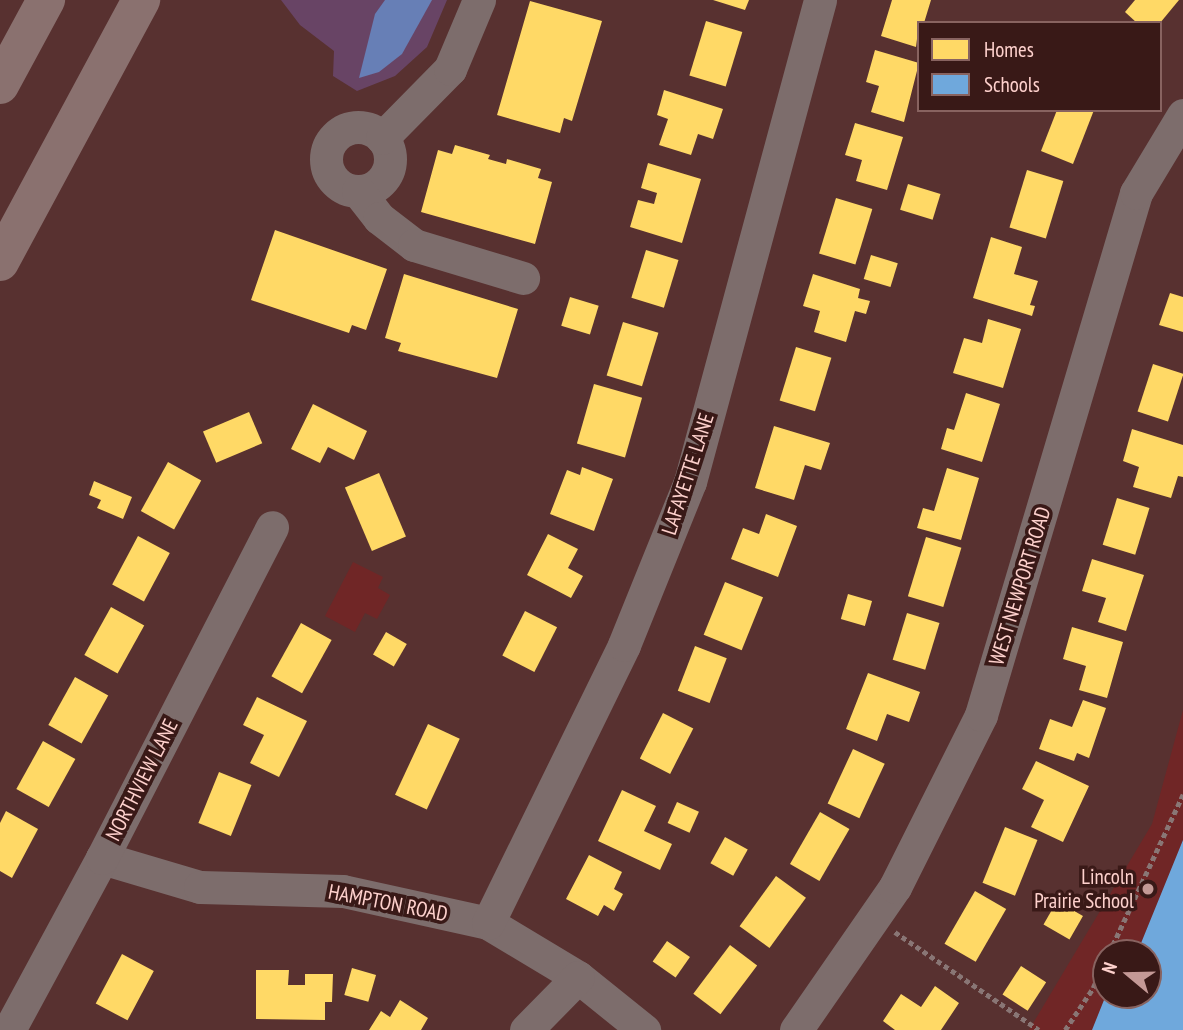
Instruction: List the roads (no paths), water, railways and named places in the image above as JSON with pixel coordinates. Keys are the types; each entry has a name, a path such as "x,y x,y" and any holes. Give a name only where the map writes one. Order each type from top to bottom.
{"highway":[{"path":"0,85 46,0"},
{"path":"0,262 141,0"}],"street":[{"path":"382,138 450,69 479,0"},
{"name":"LAFAYETTE LANE","path":"488,923 624,645 690,482 820,0"},
{"name":"WEST NEWPORT ROAD","path":"796,1030 895,887 981,715 1136,193 1183,115"},
{"path":"365,128 382,138 388,147 388,169 374,187 358,191 347,189 331,176 326,154 329,143 343,130 365,128"},
{"path":"358,191 380,218 414,244 523,278"},
{"name":"NORTHVIEW LANE","path":"9,1030 102,858 272,527"},
{"name":"HAMPTON ROAD","path":"102,858 200,887 343,891 488,923 578,977 643,1030"},
{"path":"526,1030 578,977"}],"water":[{"path":"385,0 432,0 402,54 379,72 359,78 375,14"}],"place":[{"name":"Lincoln Prairie School","path":"1148,889"}]}
